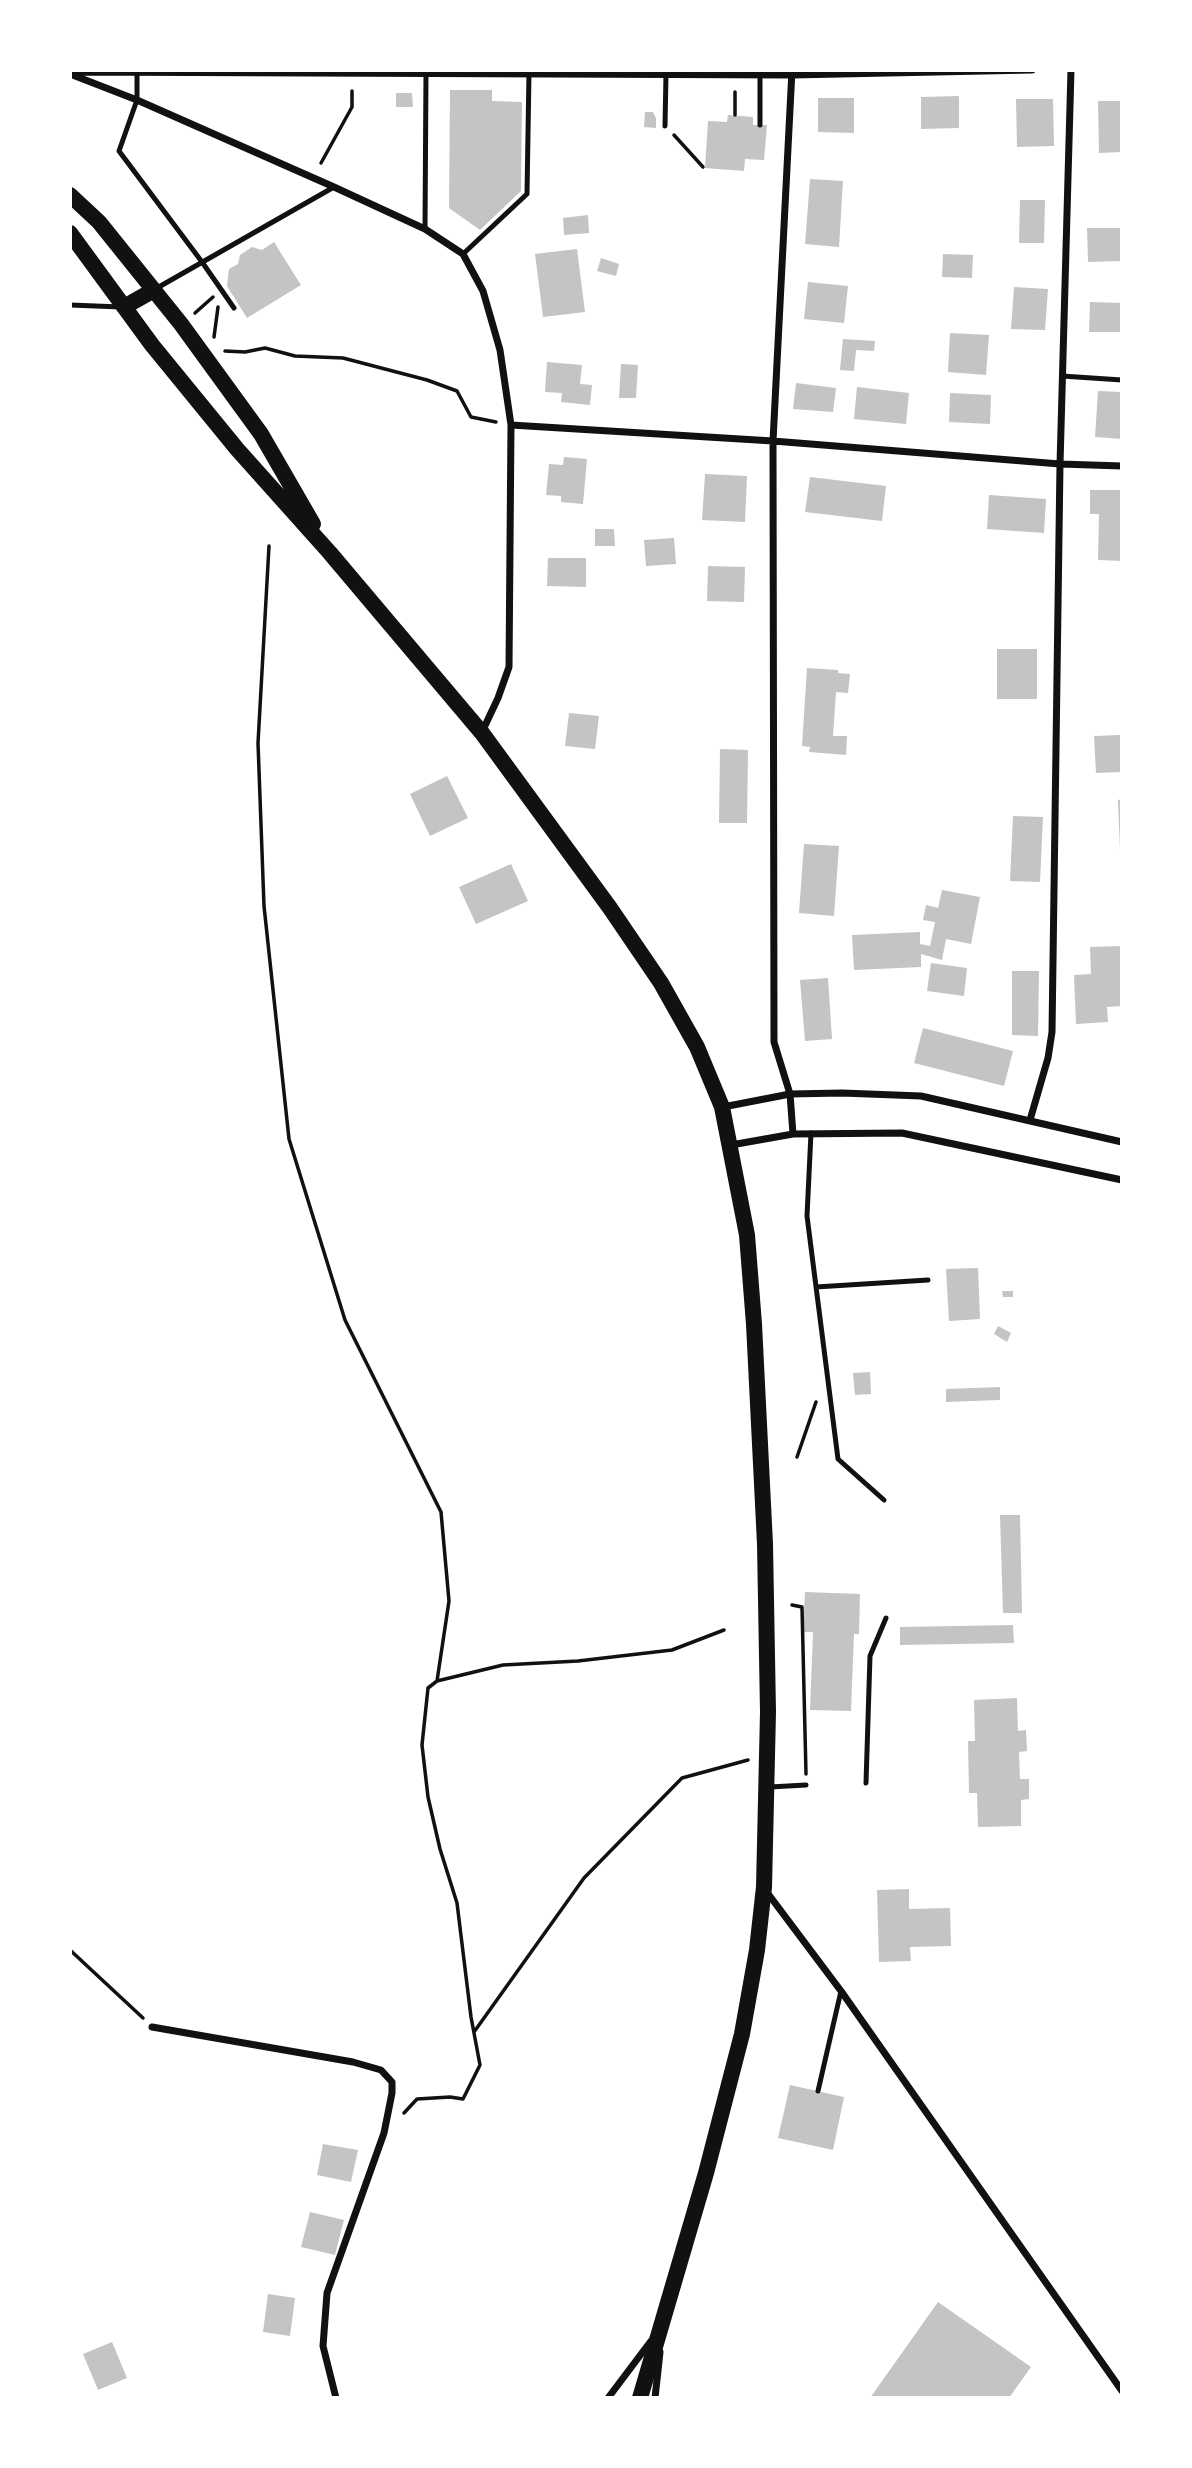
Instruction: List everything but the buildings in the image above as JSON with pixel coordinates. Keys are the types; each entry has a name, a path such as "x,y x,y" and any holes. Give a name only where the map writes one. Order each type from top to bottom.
{"main road":[{"path":"70,195 99,222 155,290 261,434 330,553"},
{"path":"70,233 124,307 237,449 330,553 482,733 610,908 661,983 697,1047 722,1107 747,1235 754,1324 765,1544 767,1787 764,1887 757,1950 742,2034 706,2173 640,2398"},
{"path":"124,307 155,290"}],"street":[{"path":"70,73 345,71 760,75 1032,70"},
{"path":"1030,1120 1048,1058 1052,1032 1060,464 1070,70"},
{"path":"70,73 334,187 425,229 463,254 483,291 500,350 512,425 509,667 482,733"},
{"path":"792,73 773,441 774,1042 789,1094 793,1134"},
{"path":"512,425 773,441 1060,464 1122,466"},
{"path":"722,1107 789,1094 921,1096 1122,1142"},
{"path":"730,1145 793,1134 902,1133 1122,1180"},
{"path":"764,1887 841,1991 1122,2391"},
{"path":"152,2027 353,2062 381,2070 392,2082 384,2133 327,2293 323,2346 336,2398"},
{"path":"608,2398 662,2327"},
{"path":"655,2398 662,2327"}],"lane":[{"path":"425,229 426,72"},
{"path":"137,73 137,100 118,151 234,308"},
{"path":"463,254 527,194 529,73"},
{"path":"665,126 666,74"},
{"path":"760,75 760,125"},
{"path":"155,290 334,187"},
{"path":"70,305 124,307"},
{"path":"1062,376 1122,380"},
{"path":"811,1133 807,1216 838,1459 884,1500"},
{"path":"816,1287 928,1280"},
{"path":"866,1783 870,1656 886,1618"},
{"path":"767,1787 806,1785"},
{"path":"818,2091 841,1991"}],"path":[{"path":"321,163 352,107 352,91"},
{"path":"735,92 735,115"},
{"path":"665,126 704,167"},
{"path":"194,315 222,290"},
{"path":"214,341 214,324 222,290"},
{"path":"221,351 245,352 265,348 295,356 343,358 427,380 457,391 471,417 512,425"},
{"path":"269,546 258,743 264,906 289,1139 345,1320 441,1513 449,1601 437,1682"},
{"path":"797,1457 826,1374"},
{"path":"792,1605 802,1607 806,1785"},
{"path":"384,2133 417,2099 463,2099 480,2065 457,1903 440,1849 428,1797 422,1745 428,1688 437,1682 503,1665 578,1661 672,1650 724,1630"},
{"path":"474,2033 584,1878 682,1778 767,1755"},
{"path":"70,1950 152,2027"}]}
